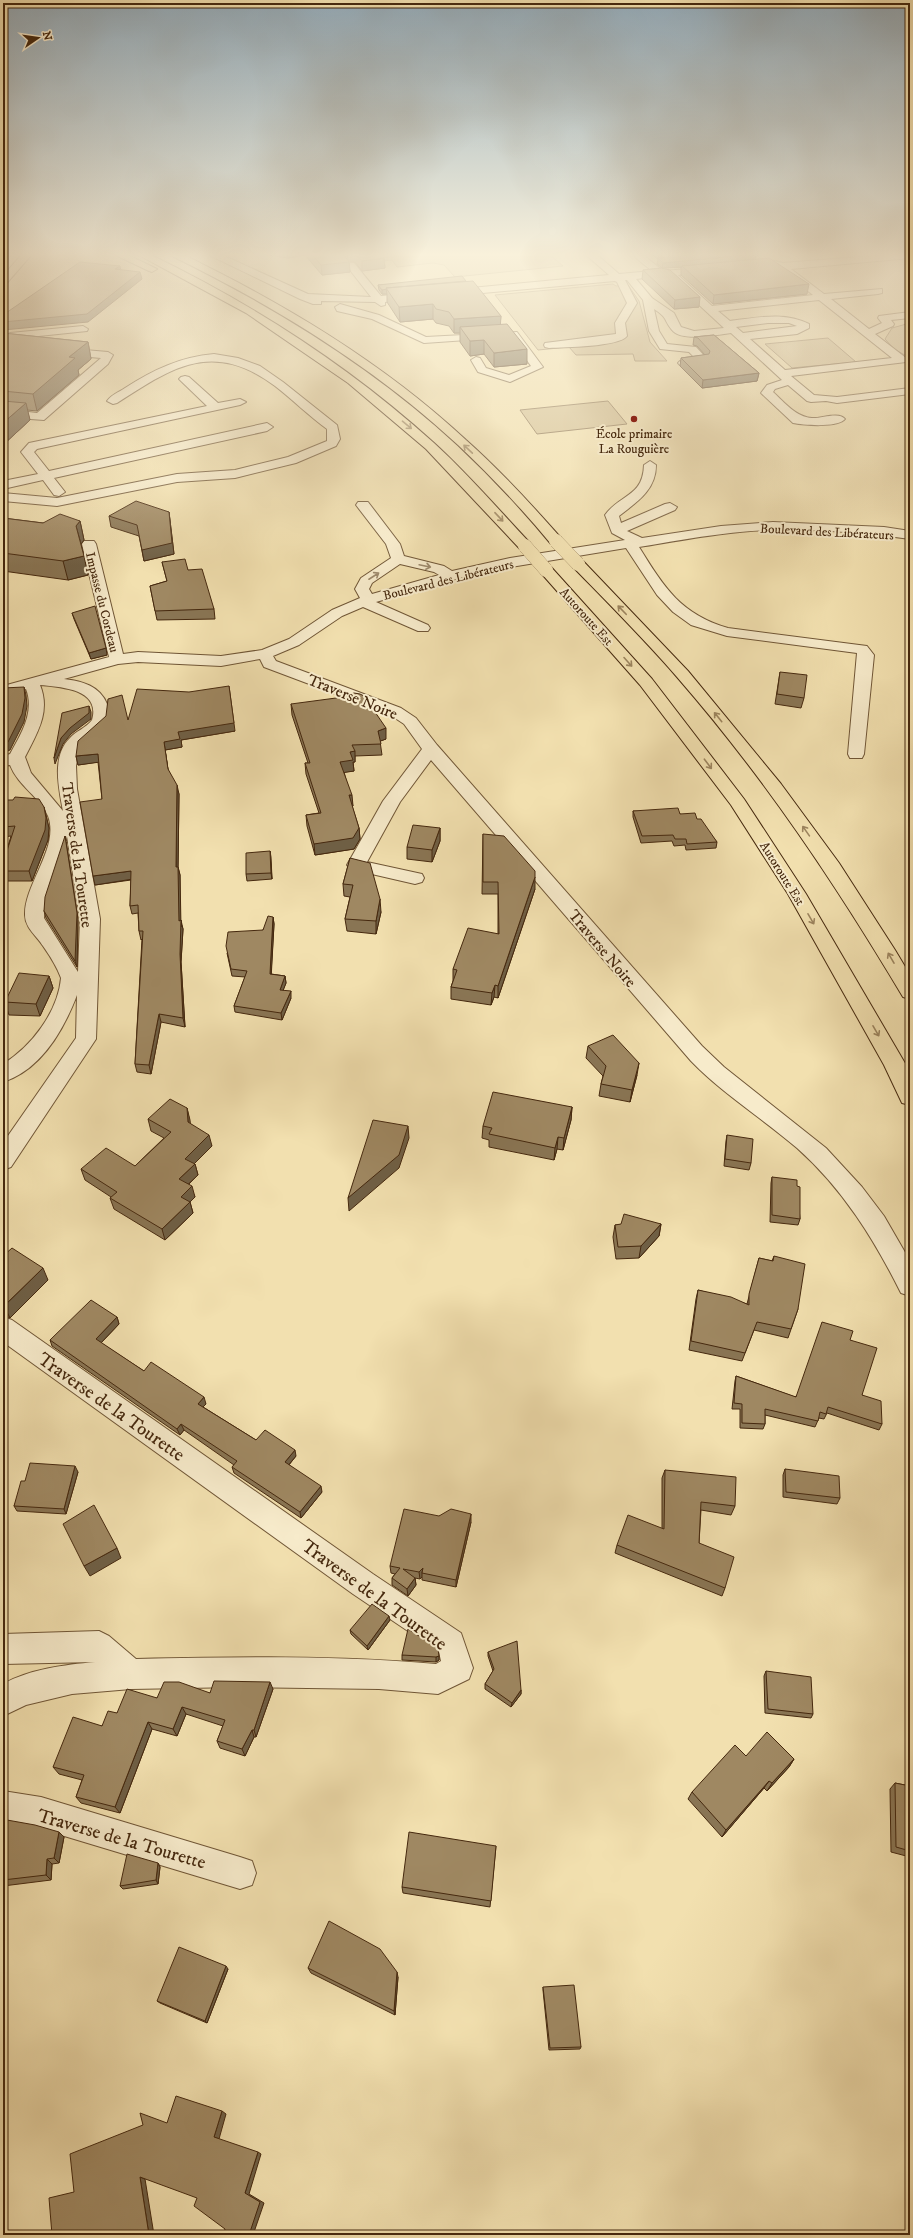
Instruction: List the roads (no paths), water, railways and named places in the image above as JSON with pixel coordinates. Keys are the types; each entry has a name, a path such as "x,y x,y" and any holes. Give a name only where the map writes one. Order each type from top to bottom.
{"main road":[{"name":"Autoroute Est","path":"322,357 417,433 526,546 646,682 738,803 797,894 895,1065 910,1097"},
{"name":"Autoroute Est","path":"355,357 386,379 437,420 496,475 556,541 683,674 784,799 879,937 910,992"}],"street":[{"path":"3,414 40,417 104,362 107,357"},
{"path":"476,360 482,370 510,379 540,365 533,357"},
{"path":"684,363 703,360 700,357"},
{"path":"763,357 811,400 826,398 837,400 910,391"},
{"path":"3,497 56,502 177,478 235,474 292,460 332,443 334,439 333,428 315,416 278,383 244,364 220,358 196,358 180,362 144,380 113,401"},
{"path":"839,419 813,422 797,420 767,393 770,387 786,377 906,363"},
{"path":"185,379 215,407"},
{"path":"59,492 27,452 33,446 240,402"},
{"path":"3,485 267,427"},
{"path":"650,465 651,477 646,487 612,515 613,526 634,543 658,587 674,605 688,617 707,626 727,632 862,649 866,655 856,754"},
{"path":"364,505 393,544 398,559"},
{"path":"617,530 670,507"},
{"name":"Boulevard des Libérateurs","path":"3,691 34,681 117,659 138,657 221,660 265,654 294,642 337,613 366,601 450,576 510,562 721,530 773,526 884,531 910,536"},
{"name":"Impasse du Cordeau","path":"89,544 117,659"},
{"path":"423,628 366,601 362,589 366,581 398,559 438,569 450,576"},
{"name":"Traverse Noire","path":"265,654 269,664 395,711 410,721 432,749 686,1042 720,1076 769,1112 830,1167 868,1214 910,1286"},
{"path":"3,1074 15,1067 39,1045 68,995 71,978 49,939 38,930 34,913 55,850 58,827 57,816 30,784 18,764 10,759 37,718 37,696 34,681"},
{"name":"Traverse de la Tourette","path":"3,1161 86,1039 90,919 68,789 67,768 69,751 75,741 99,722 102,713 99,702 92,692 82,687 34,681"},
{"path":"415,878 356,865 392,801 432,749"},
{"name":"Traverse de la Tourette","path":"3,1328 363,1584 451,1643 458,1668 438,1680 379,1674 239,1672 131,1674 72,1679 21,1691 3,1701"},
{"path":"3,1649 99,1646 131,1674"},
{"name":"Traverse de la Tourette","path":"3,1807 41,1813 240,1873"}],"place":[{"name":"École primaire La Rouguière","path":"634,419"}]}
